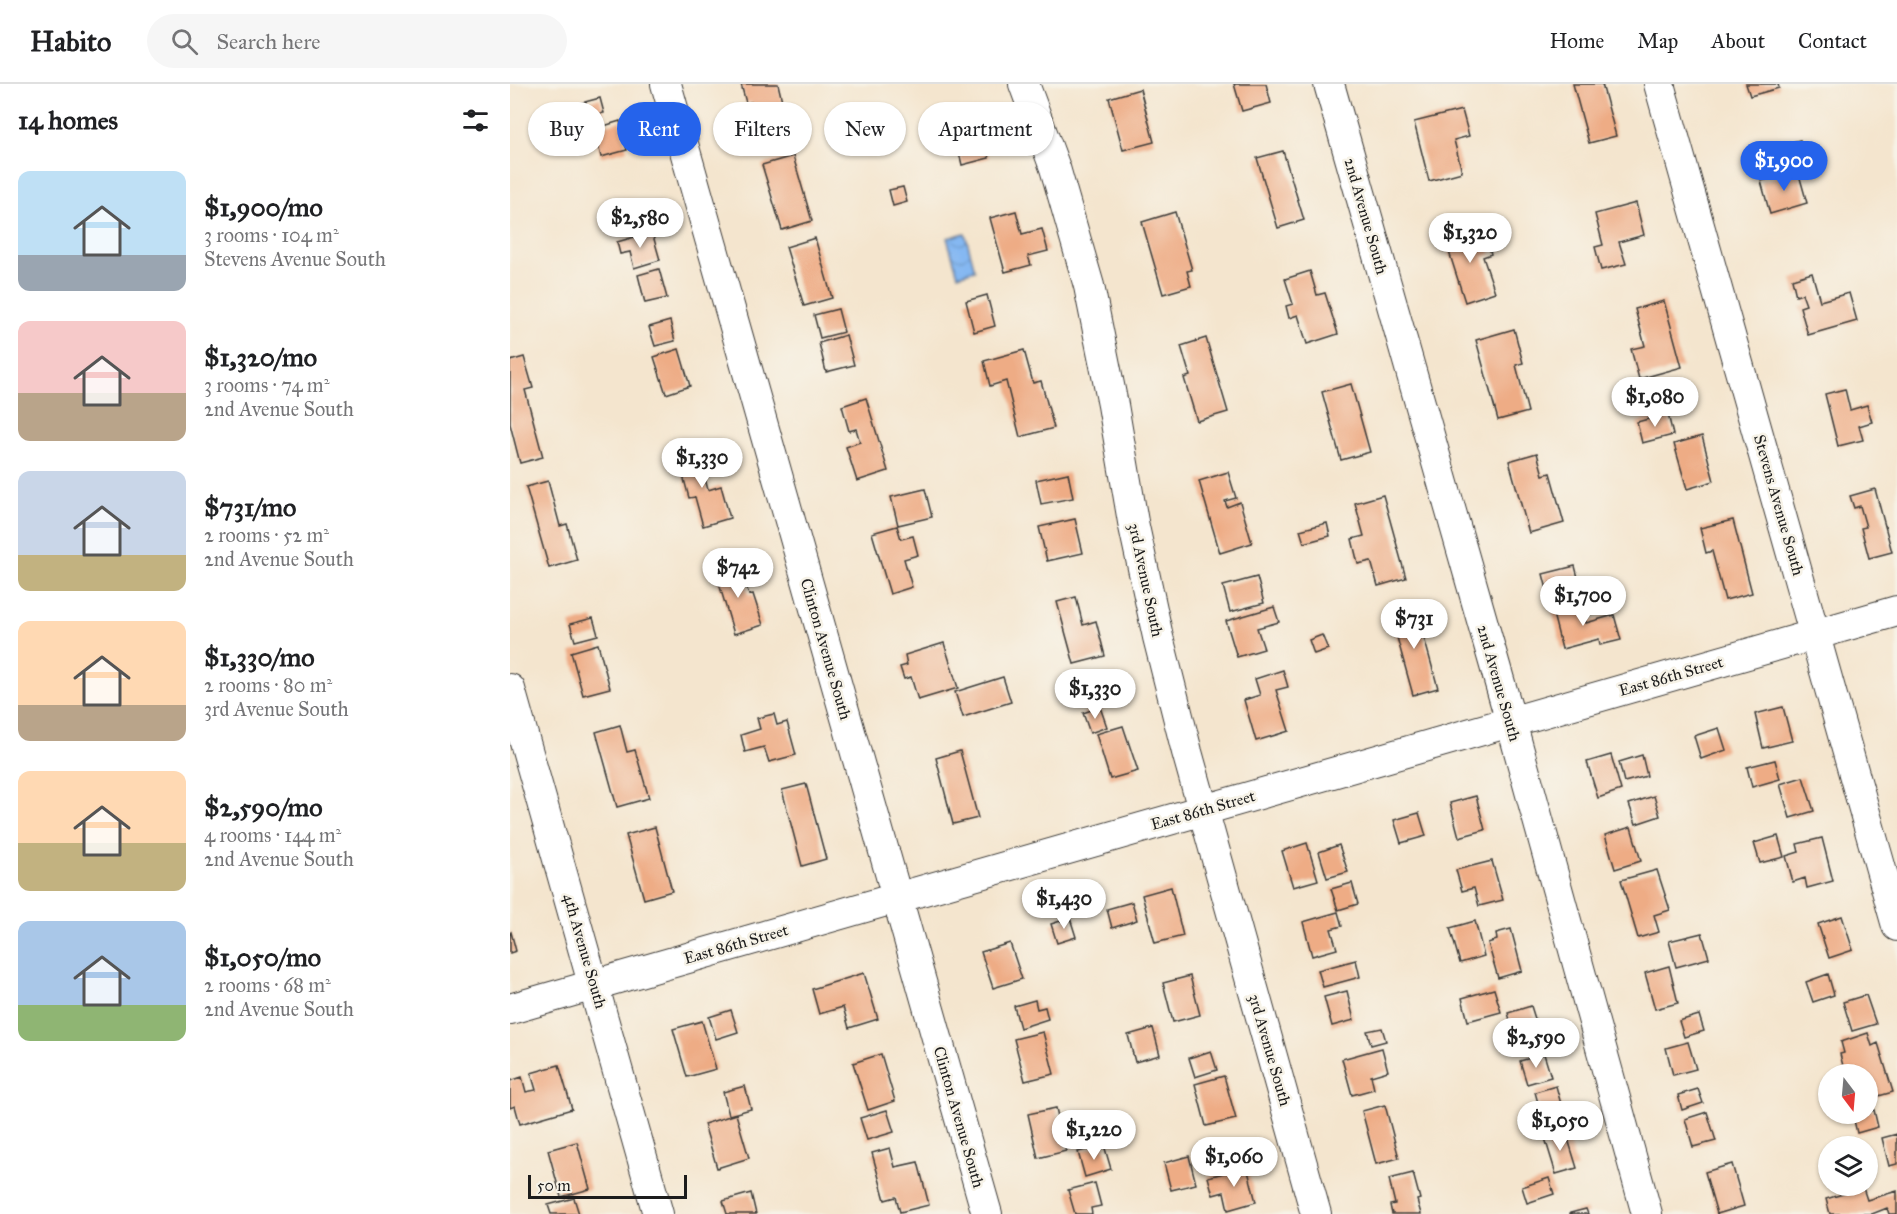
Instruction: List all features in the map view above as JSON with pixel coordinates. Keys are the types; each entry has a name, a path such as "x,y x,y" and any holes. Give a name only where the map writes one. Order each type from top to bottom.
{"street":[{"name":"Clinton Avenue South","path":"666,84 987,1214"},
{"name":"3rd Avenue South","path":"1024,84 1055,168 1089,286 1143,568 1169,683 1316,1214"},
{"name":"2nd Avenue South","path":"1329,84 1647,1214"},
{"name":"Stevens Avenue South","path":"1659,84 1897,926"},
{"name":"East 86th Street","path":"510,1009 1897,611"},
{"name":"4th Avenue South","path":"510,689 658,1214"}],"water":[{"path":"965,233 975,270 958,275 947,238"}],"building":[{"path":"741,84 778,84 782,102 746,102"},
{"path":"1234,84 1266,84 1271,103 1242,111"},
{"path":"1573,84 1602,84 1616,136 1589,143"},
{"path":"1746,84 1778,84 1779,88 1750,96"},
{"path":"1140,89 1154,142 1123,150 1109,98"},
{"path":"600,98 601,102 585,102"},
{"path":"1462,110 1469,136 1454,140 1462,172 1429,181 1414,122"},
{"path":"617,122 617,153 605,156 605,126"},
{"path":"1800,140 1805,160 1783,166 1777,146"},
{"path":"1283,151 1304,220 1278,228 1257,158"},
{"path":"793,156 812,221 782,230 762,165"},
{"path":"960,156 988,156 989,158 962,165"},
{"path":"1798,171 1807,203 1770,214 1761,181"},
{"path":"903,187 907,202 893,206 889,190"},
{"path":"1636,203 1644,235 1619,242 1626,264 1601,270 1595,247 1603,245 1595,214"},
{"path":"1016,211 1022,234 1042,229 1048,251 1028,256 1031,265 1005,272 990,218"},
{"path":"1175,212 1192,270 1187,271 1191,286 1163,294 1142,222"},
{"path":"1472,227 1478,244 1487,241 1491,254 1483,257 1495,292 1465,302 1444,236"},
{"path":"652,232 660,260 634,268 630,252 620,254 617,242"},
{"path":"815,238 832,298 804,306 786,247"},
{"path":"659,269 667,298 645,303 638,275"},
{"path":"1310,271 1317,295 1325,293 1338,334 1307,344 1298,315 1289,318 1286,306 1293,304 1285,279"},
{"path":"1812,273 1820,301 1849,293 1857,321 1808,335 1800,307 1806,305 1802,294 1796,296 1792,279"},
{"path":"987,295 995,326 974,332 966,301"},
{"path":"1664,301 1682,367 1639,379 1631,349 1645,346 1635,309"},
{"path":"838,309 844,332 820,338 814,315"},
{"path":"670,321 675,341 655,346 649,327"},
{"path":"1514,329 1523,363 1516,365 1528,412 1498,420 1476,340"},
{"path":"846,335 854,365 826,372 819,343"},
{"path":"1206,338 1228,412 1197,421 1184,378 1190,376 1181,346"},
{"path":"679,349 690,386 666,394 654,357"},
{"path":"1024,350 1033,383 1041,381 1054,428 1020,437 1006,381 990,386 984,361"},
{"path":"524,357 533,388 525,390 543,457 520,463 510,424 510,361"},
{"path":"1351,384 1370,452 1341,460 1322,392"},
{"path":"1845,389 1850,410 1867,405 1872,422 1859,426 1863,440 1838,446 1825,394"},
{"path":"866,398 888,471 857,481 846,447 860,442 856,429 849,431 842,406"},
{"path":"1668,414 1673,435 1642,443 1637,422"},
{"path":"1702,436 1714,481 1687,489 1674,444"},
{"path":"697,447 708,490 721,486 730,518 703,526 695,497 689,498 677,453"},
{"path":"1537,453 1543,475 1550,473 1564,523 1529,533 1509,461"},
{"path":"1228,472 1236,498 1225,501 1227,507 1240,502 1252,543 1220,553 1199,481"},
{"path":"1068,473 1073,498 1041,504 1036,480"},
{"path":"548,481 560,526 567,524 577,560 549,568 526,487"},
{"path":"925,489 932,517 898,525 891,497"},
{"path":"1875,489 1892,552 1869,558 1861,528 1866,527 1860,506 1854,508 1850,496"},
{"path":"1383,495 1406,578 1378,586 1371,561 1358,564 1352,539 1364,536 1355,503"},
{"path":"1075,519 1083,553 1047,561 1039,527"},
{"path":"1733,520 1752,593 1725,600 1712,551 1706,553 1700,528"},
{"path":"1327,523 1330,536 1304,543 1300,530"},
{"path":"897,526 901,539 913,536 918,555 904,559 912,587 890,594 872,533"},
{"path":"739,563 749,595 753,594 763,625 734,634 715,570"},
{"path":"1575,566 1582,593 1550,601 1543,574"},
{"path":"1257,577 1264,603 1230,612 1223,586"},
{"path":"1076,597 1083,625 1096,621 1105,656 1074,664 1057,602"},
{"path":"1581,602 1586,623 1614,615 1621,640 1600,645 1599,639 1562,649 1552,610"},
{"path":"1415,605 1438,688 1413,695 1390,612"},
{"path":"1274,607 1279,622 1257,628 1264,649 1237,657 1226,621"},
{"path":"593,618 598,635 575,641 570,624"},
{"path":"1322,635 1328,649 1314,654 1309,640"},
{"path":"944,643 958,688 918,700 911,677 904,679 900,667 907,665 905,655"},
{"path":"598,644 610,688 583,695 571,652"},
{"path":"1283,670 1288,687 1276,690 1289,731 1256,741 1244,700 1260,695 1255,679"},
{"path":"1003,677 1011,702 963,717 955,692"},
{"path":"1100,707 1107,727 1090,733 1083,713"},
{"path":"1783,707 1792,741 1763,748 1755,714"},
{"path":"774,714 777,725 787,722 796,755 769,762 764,747 745,752 741,735 760,729 757,718"},
{"path":"620,725 627,752 635,750 649,798 617,807 596,732"},
{"path":"1123,726 1138,771 1110,779 1096,734"},
{"path":"1719,728 1726,750 1701,759 1694,736"},
{"path":"960,751 978,818 953,824 936,758"},
{"path":"1611,755 1621,790 1598,798 1587,762"},
{"path":"1642,755 1647,776 1624,782 1619,762"},
{"path":"1775,760 1780,779 1752,787 1747,767"},
{"path":"1803,777 1814,811 1790,818 1780,784"},
{"path":"806,784 826,859 802,866 782,790"},
{"path":"1476,796 1485,830 1459,837 1450,803"},
{"path":"1654,796 1660,816 1636,824 1629,804"},
{"path":"1419,813 1426,836 1401,843 1394,820"},
{"path":"655,827 672,891 644,899 626,835"},
{"path":"1631,827 1641,861 1615,869 1605,835"},
{"path":"1778,836 1784,857 1760,863 1754,843"},
{"path":"1822,838 1833,881 1807,888 1805,878 1793,882 1786,856 1799,852 1797,844"},
{"path":"1307,843 1318,880 1293,887 1282,851"},
{"path":"1339,845 1348,872 1327,878 1319,852"},
{"path":"1492,861 1503,900 1479,906 1474,888 1462,891 1456,870"},
{"path":"1657,870 1670,910 1654,915 1659,932 1638,938 1621,880"},
{"path":"1352,883 1358,904 1338,910 1331,889"},
{"path":"1171,887 1183,936 1155,943 1142,895"},
{"path":"1132,902 1137,920 1112,928 1107,909"},
{"path":"1338,912 1342,926 1331,929 1337,949 1312,956 1303,922"},
{"path":"1842,916 1853,950 1829,958 1818,924"},
{"path":"1070,918 1076,937 1057,943 1051,924"},
{"path":"1475,921 1484,956 1460,963 1450,928"},
{"path":"1511,929 1522,971 1498,978 1488,943 1497,940 1496,933"},
{"path":"510,933 516,951 510,953"},
{"path":"1702,933 1709,958 1676,967 1669,941"},
{"path":"1010,943 1022,979 993,988 981,952"},
{"path":"1356,960 1360,977 1323,987 1318,970"},
{"path":"1669,966 1678,1003 1655,1009 1645,973"},
{"path":"864,973 878,1019 849,1028 843,1007 819,1014 812,989"},
{"path":"1828,974 1834,995 1813,1002 1806,982"},
{"path":"1190,976 1200,1015 1173,1022 1163,983"},
{"path":"1494,989 1501,1012 1468,1021 1462,998"},
{"path":"1347,991 1354,1020 1332,1026 1324,997"},
{"path":"1866,995 1876,1024 1852,1031 1843,1002"},
{"path":"1035,1000 1037,1009 1045,1007 1048,1019 1020,1028 1014,1006"},
{"path":"1531,1006 1542,1041 1518,1048 1508,1013"},
{"path":"731,1010 738,1032 716,1039 709,1017"},
{"path":"1699,1015 1704,1031 1684,1037 1679,1021"},
{"path":"702,1021 716,1069 687,1077 673,1029"},
{"path":"1153,1028 1160,1055 1135,1062 1128,1035"},
{"path":"1382,1028 1386,1041 1371,1045 1367,1031"},
{"path":"1043,1032 1054,1074 1025,1081 1014,1039"},
{"path":"1868,1033 1872,1046 1878,1043 1893,1092 1878,1096 1878,1064 1842,1064 1840,1054 1844,1053 1841,1042"},
{"path":"1688,1042 1696,1069 1673,1075 1666,1048"},
{"path":"1382,1048 1388,1071 1371,1076 1374,1089 1352,1095 1342,1059"},
{"path":"1211,1051 1217,1070 1195,1077 1189,1058"},
{"path":"881,1054 895,1101 868,1110 853,1063"},
{"path":"1544,1054 1551,1077 1527,1084 1520,1061"},
{"path":"559,1065 572,1109 520,1124 515,1106 510,1108 510,1081 522,1077 526,1092 536,1090 531,1073"},
{"path":"1224,1076 1236,1119 1206,1126 1195,1084"},
{"path":"745,1086 751,1109 729,1115 723,1092"},
{"path":"1556,1086 1564,1115 1543,1121 1535,1092"},
{"path":"1698,1089 1703,1103 1682,1110 1678,1095"},
{"path":"1385,1105 1399,1158 1376,1164 1362,1111"},
{"path":"1056,1108 1066,1151 1038,1158 1028,1114"},
{"path":"887,1110 894,1132 867,1140 860,1118"},
{"path":"1707,1112 1716,1141 1693,1147 1685,1119"},
{"path":"736,1114 749,1158 717,1168 704,1124"},
{"path":"1855,1124 1877,1124 1878,1127 1857,1133"},
{"path":"1565,1129 1577,1168 1556,1174 1544,1135"},
{"path":"1897,1134 1897,1164 1889,1166 1882,1138"},
{"path":"577,1142 590,1189 561,1197 548,1150"},
{"path":"1104,1145 1111,1169 1085,1177 1078,1152"},
{"path":"890,1148 895,1167 918,1162 929,1205 900,1212 896,1197 885,1200 872,1153"},
{"path":"1189,1156 1196,1184 1171,1190 1164,1163"},
{"path":"1732,1164 1744,1206 1717,1214 1705,1172"},
{"path":"1247,1167 1256,1202 1228,1210 1224,1192 1213,1195 1208,1177"},
{"path":"1413,1173 1420,1199 1417,1200 1421,1214 1392,1214 1390,1205 1395,1204 1389,1179"},
{"path":"1549,1178 1554,1194 1527,1203 1522,1187"},
{"path":"1095,1183 1101,1206 1091,1208 1092,1214 1075,1214 1068,1190"},
{"path":"1897,1191 1897,1214 1889,1214 1887,1208 1872,1214 1830,1214 1826,1199 1836,1196 1866,1196 1867,1200"},
{"path":"751,1193 756,1214 727,1214 723,1201"},
{"path":"574,1198 579,1214 551,1214 548,1205"},
{"path":"1586,1209 1588,1214 1570,1214 1570,1213"}]}
